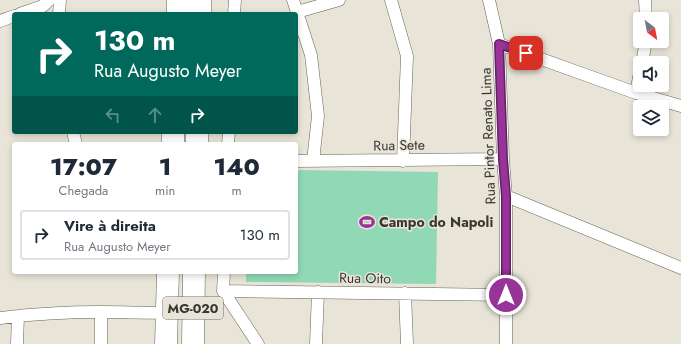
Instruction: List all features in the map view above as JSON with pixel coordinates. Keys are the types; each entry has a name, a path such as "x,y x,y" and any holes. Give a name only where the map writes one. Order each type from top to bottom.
{"highway":[{"path":"178,0 178,12"},
{"path":"200,0 200,12"},
{"name":"MG-020","path":"166,344 168,274"},
{"name":"MG-020","path":"193,344 194,274"}],"street":[{"path":"26,12 43,6 49,0"},
{"path":"59,12 60,0"},
{"path":"234,12 235,0"},
{"path":"293,0 297,12 339,0"},
{"path":"391,0 407,56 403,161"},
{"name":"Rua Pintor Renato Lima","path":"489,0 499,44 503,159 506,196 506,344"},
{"path":"645,0 646,12"},
{"path":"298,15 311,55 318,116 313,161"},
{"path":"0,21 12,17"},
{"path":"499,44 636,93 681,106"},
{"name":"Rua Sete","path":"298,161 503,159"},
{"path":"506,196 681,268"},
{"path":"224,274 223,291 258,344"},
{"name":"Rua Oito","path":"223,291 506,295"},
{"path":"316,344 318,292"},
{"path":"405,293 407,344"},
{"path":"101,312 101,344"},
{"path":"0,318 101,312 167,314 193,312"},
{"path":"17,344 18,316"}],"green space":[{"name":"Campo do Napoli","path":"298,170 438,172 436,284 246,282 246,274 298,274"}],"place":[{"name":"Campo do Napoli","path":"367,222"}],"route":[{"path":"506,295 506,196 503,159 499,44 526,53"}]}
